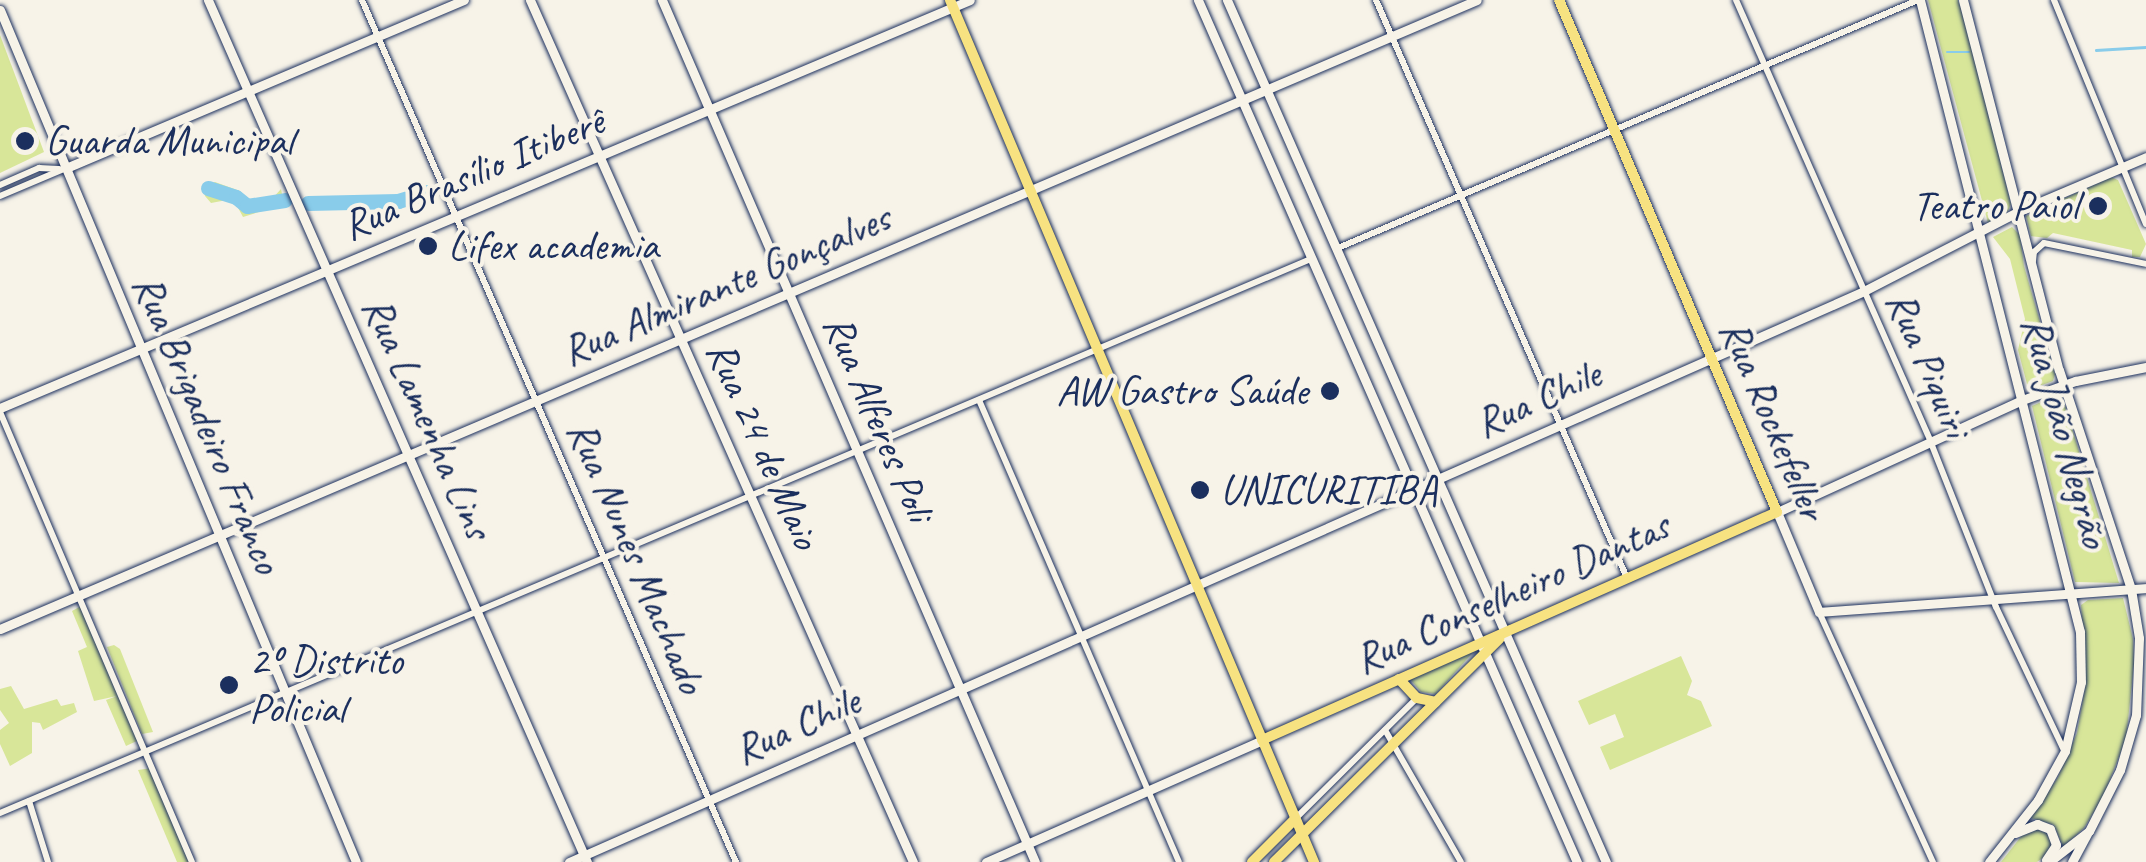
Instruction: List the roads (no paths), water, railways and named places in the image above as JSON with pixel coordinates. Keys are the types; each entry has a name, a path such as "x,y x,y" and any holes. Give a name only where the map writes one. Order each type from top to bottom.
{"main road":[{"name":"Rua Lamenha Lins","path":"208,0 586,859"},
{"path":"66,168 464,0"},
{"name":"Rua 24 de Maio","path":"530,0 913,862"},
{"name":"Rua Alferes Poli","path":"662,0 1034,862"},
{"name":"Rua Brasílio Itiberê","path":"0,410 952,4 970,0"},
{"path":"1198,0 1577,862"},
{"path":"1227,0 1606,862"},
{"name":"Rua Almirante Gonçalves","path":"0,629 1477,0"},
{"name":"Rua Rockefeller","path":"1558,0 1819,612"},
{"name":"Rua João Negrão","path":"1919,0 2080,632 2081,682 2065,751 2038,800 1988,862"},
{"path":"1963,0 2064,384 2131,589 2139,638 2136,715 2120,770 2072,862"},
{"path":"952,4 1314,862"},
{"name":"Rua Brigadeiro Franco","path":"0,10 356,862"},
{"name":"Rua Chile","path":"568,862 586,859 709,800 1864,290 1980,235 2019,211 2146,158"},
{"name":"Rua Conselheiro Dantas","path":"986,862 1399,679 1482,648 1507,631 2022,400 2064,384 2146,367"},
{"path":"1819,612 2146,588"},
{"path":"1274,862 1436,702 1482,648"},
{"path":"1399,679 1416,698 1436,702"},
{"path":"1252,862 1295,818"},
{"path":"2012,834 2037,824 2050,829 2056,845 2047,862"},
{"path":"2047,862 2089,831"}],"street":[{"name":"Rua Nunes Machado","path":"362,0 736,862"},
{"path":"1376,0 1628,578"},
{"name":"Rua Piquiri","path":"1736,0 1931,444 1993,599 2065,751"},
{"path":"1338,248 1919,0"},
{"path":"2054,0 2146,224"},
{"path":"0,185 39,168 66,168"},
{"path":"0,196 66,168"},
{"path":"2032,267 2034,252 2044,243 2146,264"},
{"path":"0,813 1311,259"},
{"path":"979,399 1179,862"},
{"path":"0,410 192,862"},
{"name":"Rua Rockefeller","path":"1819,612 1934,862"},
{"path":"1295,818 1416,698"},
{"path":"1384,730 1458,860"},
{"path":"29,801 48,862"}],"waterway":[{"path":"2096,50 2146,47"},
{"path":"1947,52 1969,52"},
{"path":"208,188 236,197 247,206 285,200"},
{"path":"308,203 398,201 428,192"}],"place":[{"name":"Guarda Municipal","path":"25,141"},
{"name":"Teatro Paiol","path":"2098,206"},
{"name":"Lifex academia","path":"428,246"},
{"name":"AW Gastro Saúde","path":"1330,391"},
{"name":"UNICURITIBA","path":"1200,490"},
{"name":"2º Distrito Policial","path":"229,685"}]}
